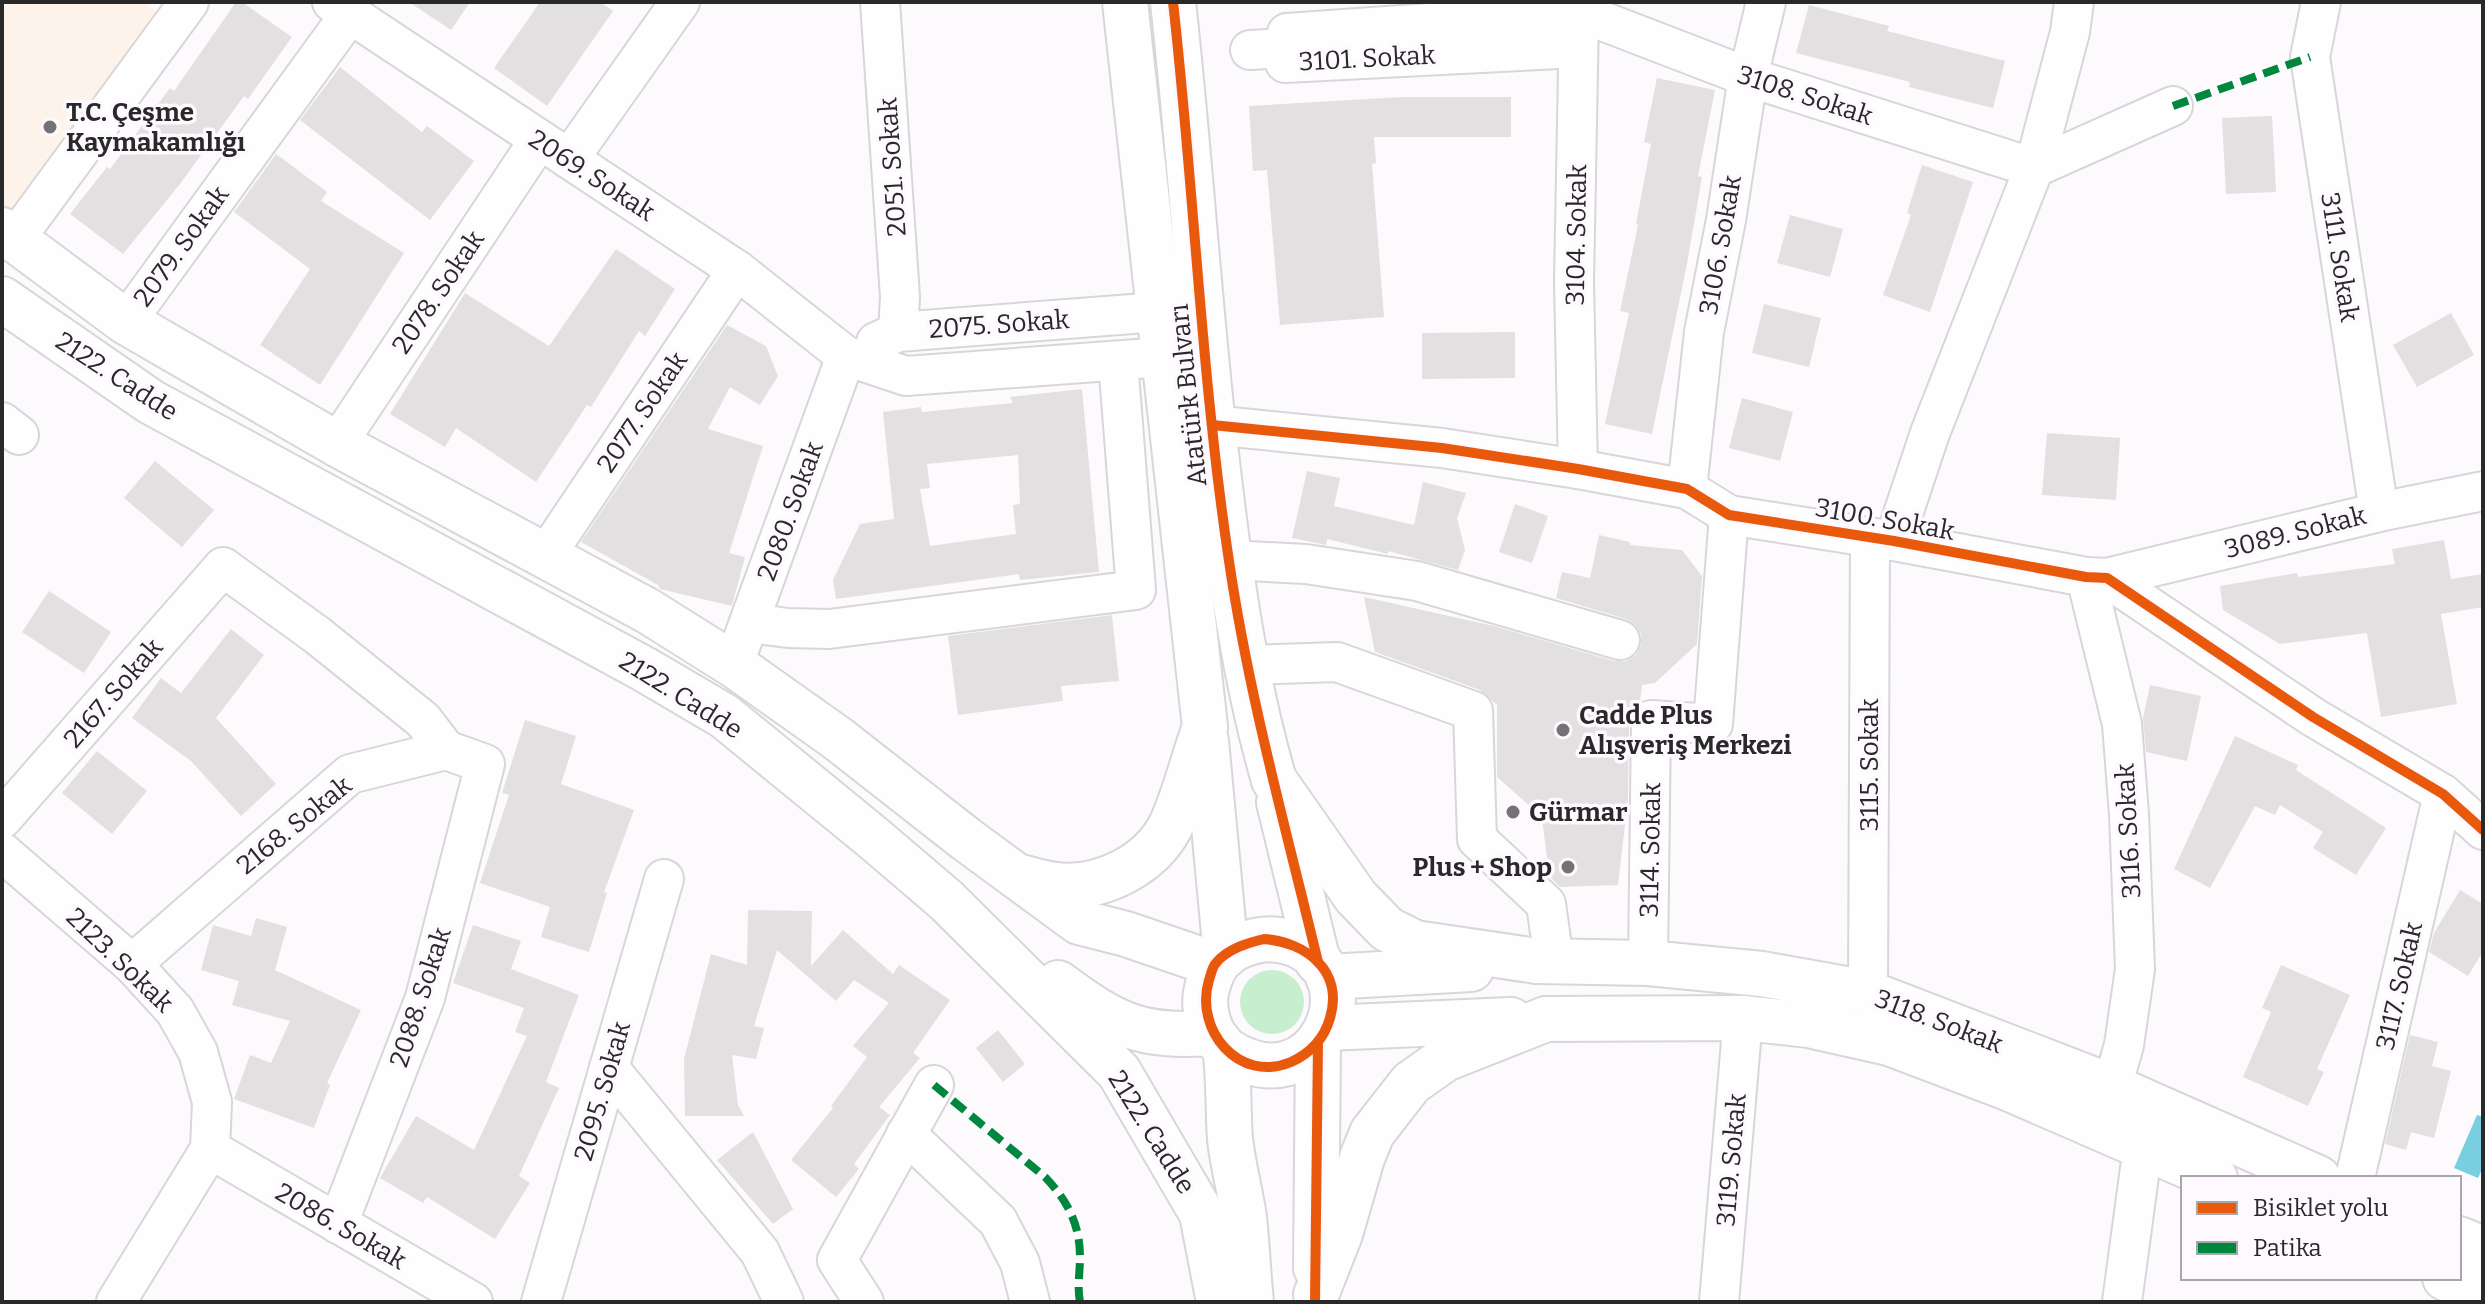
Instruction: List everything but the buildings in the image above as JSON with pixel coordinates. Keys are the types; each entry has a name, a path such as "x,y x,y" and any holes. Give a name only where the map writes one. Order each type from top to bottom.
{"main road":[{"name":"Atatürk Bulvarı","path":"1125,2 1205,727 1220,959"},
{"name":"Atatürk Bulvarı","path":"1173,2 1212,425 1229,560 1246,665 1323,969"},
{"name":"2122. Cadde","path":"9,234 126,322 337,444 648,611 734,665 837,738 1014,876 1079,922 1220,959"},
{"name":"2122. Cadde","path":"2,299 151,402 644,669 724,716 946,900 1119,1072 1202,1214 1219,1302"},
{"path":"1014,876 1058,885 1084,884 1137,865 1157,848 1170,827 1205,727"},
{"path":"1274,780 1356,897 1387,929 1415,943 1546,961"},
{"path":"946,900 1093,1009 1133,1029 1219,1042 1243,1061 1263,1066 1284,1065 1303,1057 1323,1036"},
{"path":"1251,1302 1244,1219 1219,1042 1206,1013 1206,992 1220,959 1243,944 1264,939 1284,940 1303,948 1323,969 1332,994 1332,1011 1323,1036 1316,1298"},
{"path":"1323,969 1459,971 1546,961"},
{"name":"3118. Sokak","path":"1546,961 1648,963 1762,974 1868,993 2112,1087 2313,1176"},
{"name":"3118. Sokak","path":"1323,1036 1546,1019 1743,1018 1809,1025 1889,1043 2008,1088 2210,1176"},
{"path":"1316,1298 1372,1133 1411,1083 1445,1059 1546,1019"},
{"path":"2461,1240 2483,1249"},
{"path":"2450,1280 2483,1294"}],"street":[{"path":"9,234 189,2"},
{"name":"2078. Sokak","path":"337,444 554,149 680,2"},
{"name":"2051. Sokak","path":"880,2 900,297 898,332"},
{"name":"3106. Sokak","path":"1687,489 1704,332 1726,220 1748,77 1766,2"},
{"name":"3115. Sokak","path":"1868,993 1882,539 1930,433 2034,168 2070,32 2074,2"},
{"name":"3111. Sokak","path":"2321,2 2310,57 2379,512"},
{"name":"2069. Sokak","path":"341,8 737,270 846,356 906,376 1164,357"},
{"name":"2079. Sokak","path":"126,322 341,8"},
{"name":"3108. Sokak","path":"1579,15 1748,77 2034,168"},
{"name":"3101. Sokak","path":"1268,49 1285,63 1558,49 1579,15"},
{"name":"3104. Sokak","path":"1578,469 1574,282 1579,15"},
{"path":"2034,168 2173,106"},
{"name":"2077. Sokak","path":"546,555 737,270"},
{"name":"2075. Sokak","path":"846,356 898,332 1158,312"},
{"name":"2080. Sokak","path":"734,665 846,356"},
{"path":"749,623 829,629 1136,590 1118,361"},
{"name":"3100. Sokak","path":"1212,425 1442,448 1578,469 1687,489 1729,515 2097,577 2313,717 2443,794 2483,830"},
{"name":"3089. Sokak","path":"2097,577 2483,491"},
{"name":"3114. Sokak","path":"1648,963 1651,720 1713,724 1729,515"},
{"path":"1229,560 1306,564 1417,581 1620,640"},
{"name":"2167. Sokak","path":"2,819 223,567 317,635 423,720 446,750"},
{"name":"3116. Sokak","path":"2097,577 2122,724 2135,969 2124,1045 2112,1087"},
{"path":"1246,665 1337,662 1473,711 1477,839 1546,904 1546,961"},
{"name":"2088. Sokak","path":"338,1224 425,998 485,764 446,750"},
{"name":"2168. Sokak","path":"132,964 350,774 446,750"},
{"name":"3117. Sokak","path":"2355,1176 2443,794"},
{"name":"2123. Sokak","path":"5,863 132,964 175,1011 198,1052 212,1102 210,1149 116,1302"},
{"name":"2095. Sokak","path":"541,1302 664,879"},
{"name":"3119. Sokak","path":"1719,1302 1743,1018"},
{"path":"609,1068 760,1252 784,1302"},
{"path":"864,1302 837,1260 934,1085"},
{"path":"906,1134 998,1221 1020,1263 1030,1302"},
{"path":"2122,1302 2143,1146"},
{"name":"2086. Sokak","path":"210,1149 473,1302"}],"shaded area":[{"name":"T.C. Çeşme Kaymakamlığı","path":"2,2 144,2 174,24 2,230"}],"green space":[{"path":"1266,970 1278,970 1295,979 1302,990 1302,1014 1295,1025 1278,1034 1266,1034 1254,1029 1245,1020 1240,1008 1240,996 1245,984 1254,975"}],"water":[{"path":"2477,1115 2483,1117 2483,1167 2478,1178 2454,1168"}],"marked path":[{"path":"2173,106 2310,57"},
{"path":"934,1085 1045,1177 1060,1195 1071,1213 1078,1234 1080,1302"}],"cycle path":[{"path":"1173,2 1211,422 1229,561 1258,713 1318,962"},
{"path":"1212,425 1442,448 1578,469 1687,489 1729,515 1894,541 2086,577 2107,578 2313,717 2443,794 2483,830"},
{"path":"1264,939 1294,946 1318,962 1332,986 1333,1001 1327,1026 1311,1050 1291,1062 1272,1067 1254,1066 1238,1059 1225,1048 1208,1017 1206,999 1213,969 1221,958 1238,947 1264,939"},
{"path":"1315,1302 1318,1043"}],"place":[{"name":"T.C. Çeşme Kaymakamlığı","path":"50,127"},
{"name":"Cadde Plus Alışveriş Merkezi","path":"1563,730"},
{"name":"Gürmar","path":"1513,812"},
{"name":"Plus + Shop","path":"1568,867"}]}
